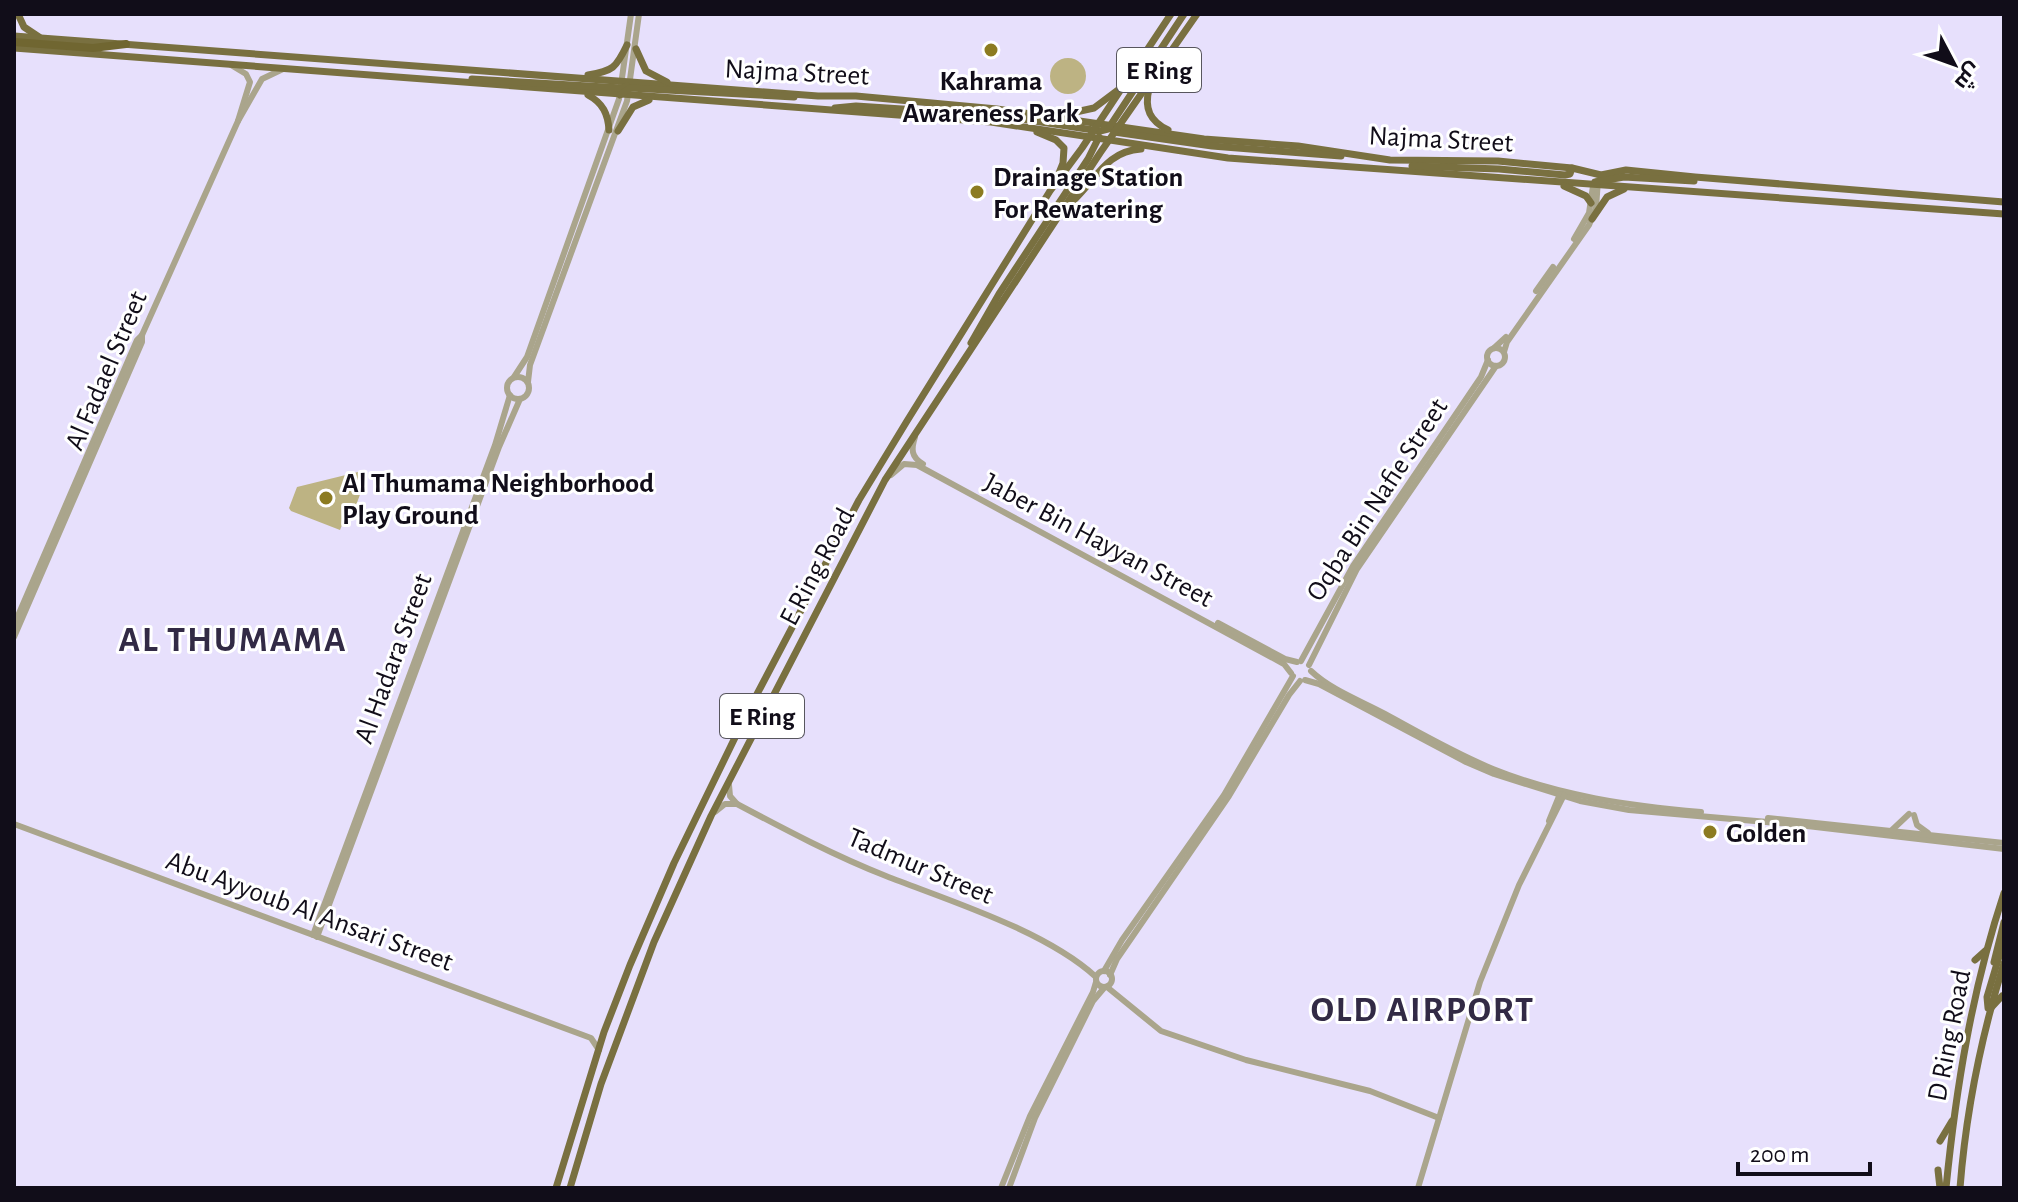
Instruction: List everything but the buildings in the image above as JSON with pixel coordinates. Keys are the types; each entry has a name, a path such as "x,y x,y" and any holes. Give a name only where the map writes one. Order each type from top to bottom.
{"highway":[{"path":"15,45 93,48 126,44"}],"main road":[{"path":"18,14 24,27 40,38"},
{"name":"E Ring Road","path":"570,1188 601,1084 637,985 711,816 885,480 1065,209 1130,77 1171,14"},
{"path":"963,360 980,324 1184,14"},
{"name":"E Ring Road","path":"556,1188 604,1032 659,896 706,796 859,500 1050,191 1150,83 1197,14"},
{"name":"Najma Street","path":"15,45 40,38 578,76 659,98 1028,127 1174,133 1413,161 1498,161 1572,168 1596,182"},
{"name":"Najma Street","path":"15,45 578,92 677,85 922,101 1053,116 1152,147 1228,158 1550,182 1596,182 1625,188 2004,214"},
{"path":"578,76 611,69 617,65 627,45"},
{"path":"636,49 646,71 677,85"},
{"path":"1053,116 1094,108 1106,102 1130,77"},
{"path":"447,81 486,78 782,98 818,96"},
{"path":"1150,83 1146,99 1149,113 1157,125 1174,133"},
{"path":"578,92 601,104 613,130 633,107 642,101 659,98"},
{"path":"813,110 856,106 979,114 1212,146 1355,156"},
{"path":"1028,127 1056,140 1064,148 1061,168 1050,191"},
{"path":"1065,209 1113,156 1127,150 1152,147"},
{"path":"1390,169 1429,166 1565,175 1570,174 1572,168"},
{"name":"Najma Street","path":"1596,182 1626,170 2004,202"},
{"path":"1596,182 1624,177 1766,185 1771,182"},
{"path":"1592,219 1607,197 1625,188 1620,184 1625,180 1664,179"},
{"path":"1550,182 1582,194 1591,203"},
{"name":"D Ring Road","path":"1943,1188 1966,1040 1987,949 2004,893"},
{"path":"1992,902 1997,916"},
{"path":"1994,972 1994,958 2004,922"},
{"path":"1989,1010 1987,1000 2004,940"},
{"path":"1975,960 1987,949"},
{"name":"D Ring Road","path":"1960,1188 1968,1114 1989,1010 2004,963"},
{"path":"1989,1010 2002,996"},
{"path":"1940,1141 1954,1116"},
{"path":"1938,1170 1943,1188"}],"street":[{"path":"626,88 631,14"},
{"path":"613,130 527,357 507,385 510,395 520,399 529,393 530,365 613,130 626,88 636,49 639,14"},
{"name":"Al Fadael Street","path":"229,64 243,71 250,82 238,121"},
{"name":"Al Fadael Street","path":"14,637 142,342 142,335 238,121 262,79 286,68"},
{"path":"1596,182 1596,208 1592,219 1507,342 1505,360 1496,366 1488,360 1490,351 1502,343 1583,225 1596,182"},
{"path":"14,625 76,481 106,422 137,340 142,335"},
{"path":"1494,348 1504,352"},
{"name":"Oqba Bin Nafie Street","path":"1292,675 1292,666 1299,661 1353,566 1481,377 1488,360"},
{"name":"Oqba Bin Nafie Street","path":"1303,680 1357,569 1496,366"},
{"path":"514,377 522,377 528,382"},
{"name":"Al Hadara Street","path":"315,936 495,445 510,395"},
{"name":"Al Hadara Street","path":"315,936 499,447 520,399"},
{"name":"Jaber Bin Hayyan Street","path":"918,428 912,452 919,462 1285,659 1299,661 1310,668"},
{"name":"Jaber Bin Hayyan Street","path":"885,480 904,464 917,465 1284,664 1292,675 1303,680"},
{"path":"73,503 76,481"},
{"path":"1310,668 1321,679 1468,758 1580,801 1629,810 1892,830 2004,843"},
{"path":"1009,1188 1035,1118 1122,940 1224,795 1292,675"},
{"path":"1001,1188 1030,1116 1093,992 1229,796 1289,695 1303,680 1319,684 1466,762 1541,790 1668,811 2004,849"},
{"path":"729,782 729,794 737,804"},
{"path":"1541,790 1556,810"},
{"path":"1418,1188 1480,982 1503,920 1562,794"},
{"path":"1556,810 1580,801"},
{"path":"711,816 723,805 737,804"},
{"name":"Tadmur Street","path":"737,804 883,875 981,913 1050,945 1103,979 1161,1031 1246,1060 1370,1091 1439,1118"},
{"path":"1892,830 1911,814 1917,825 1931,835"},
{"name":"Abu Ayyoub Al Ansari Street","path":"14,824 591,1038"},
{"path":"599,1050 591,1038 604,1032"}],"shaded area":[{"path":"1068,58 1081,63 1086,76 1081,89 1068,94 1055,89 1050,76 1055,63"},
{"name":"Al Thumama Neighborhood Play Ground","path":"362,471 366,478 350,522 344,520 340,530 289,508 297,487"}],"place":[{"name":"Kahrama Awareness Park","path":"991,50"},
{"name":"Drainage Station For Rewatering","path":"977,192"},
{"name":"Al Thumama Neighborhood Play Ground","path":"326,498"},
{"name":"Golden","path":"1710,832"}],"district":[{"name":"AL THUMAMA","path":"233,638"},
{"name":"OLD AIRPORT","path":"1423,1008"}]}
